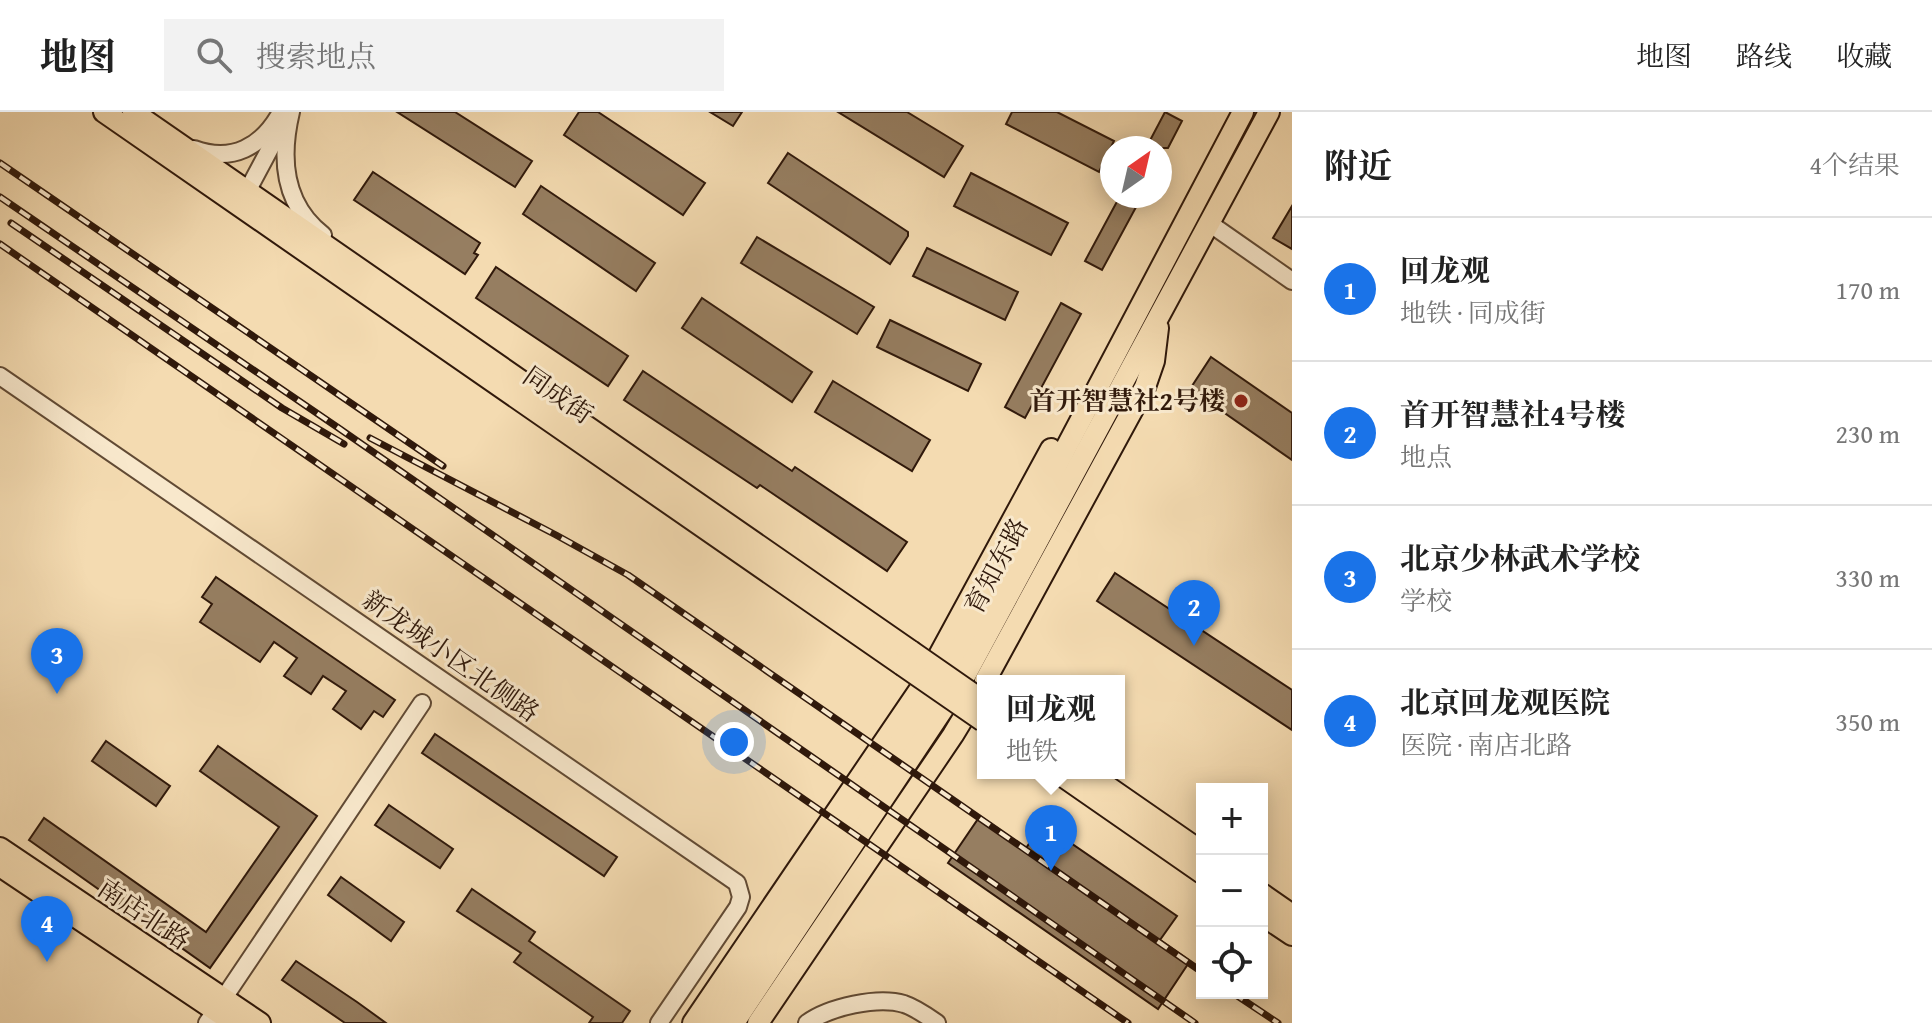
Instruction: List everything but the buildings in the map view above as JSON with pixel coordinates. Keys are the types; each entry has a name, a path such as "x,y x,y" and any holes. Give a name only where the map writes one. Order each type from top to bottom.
{"main road":[{"name":"同成街","path":"104,112 425,314 906,658 977,716"},
{"name":"同成街","path":"133,112 244,199 906,658 977,698"},
{"name":"育知东路","path":"734,1023 965,676 1157,298 1243,112"},
{"name":"育知东路","path":"713,1023 950,668 1157,298 1209,223 1269,112"},
{"path":"988,675 1145,387 1154,361 1160,317 1157,298"},
{"path":"693,1023 924,683 1099,360 1157,298"},
{"path":"758,1023 977,695"},
{"path":"1067,779 1196,869"},
{"path":"1097,779 1196,848"},
{"name":"南店北路","path":"0,848 216,1011 260,1023"},
{"name":"南店北路","path":"0,866 234,1023"},
{"path":"1268,898 1292,915"},
{"path":"1268,919 1292,935"}],"street":[{"path":"161,131 199,151 226,155 257,143 281,112"},
{"path":"244,199 290,112"},
{"path":"290,112 286,171 290,192 300,212 314,227 379,273 425,314"},
{"path":"1209,223 1292,281"},
{"name":"新龙城小区北侧路","path":"0,376 737,883 741,897 738,907 659,1023"},
{"path":"216,1011 422,703"},
{"path":"807,1023 843,1006 888,1002 909,1005 937,1023"}],"railway":[{"path":"0,163 443,466"},
{"path":"0,197 340,429 1195,1023"},
{"path":"11,223 282,408 344,444"},
{"path":"0,244 1128,1023"},
{"path":"370,438 628,575 1196,968"},
{"path":"1242,999 1278,1023"}],"place":[{"name":"首开智慧社2号楼","path":"1241,401"},
{"name":"首开智慧社4号楼","path":"1194,646"},
{"name":"北京少林武术学校","path":"57,694"},
{"name":"回龙观","path":"1051,871"},
{"name":"北京回龙观医院","path":"47,962"}]}
